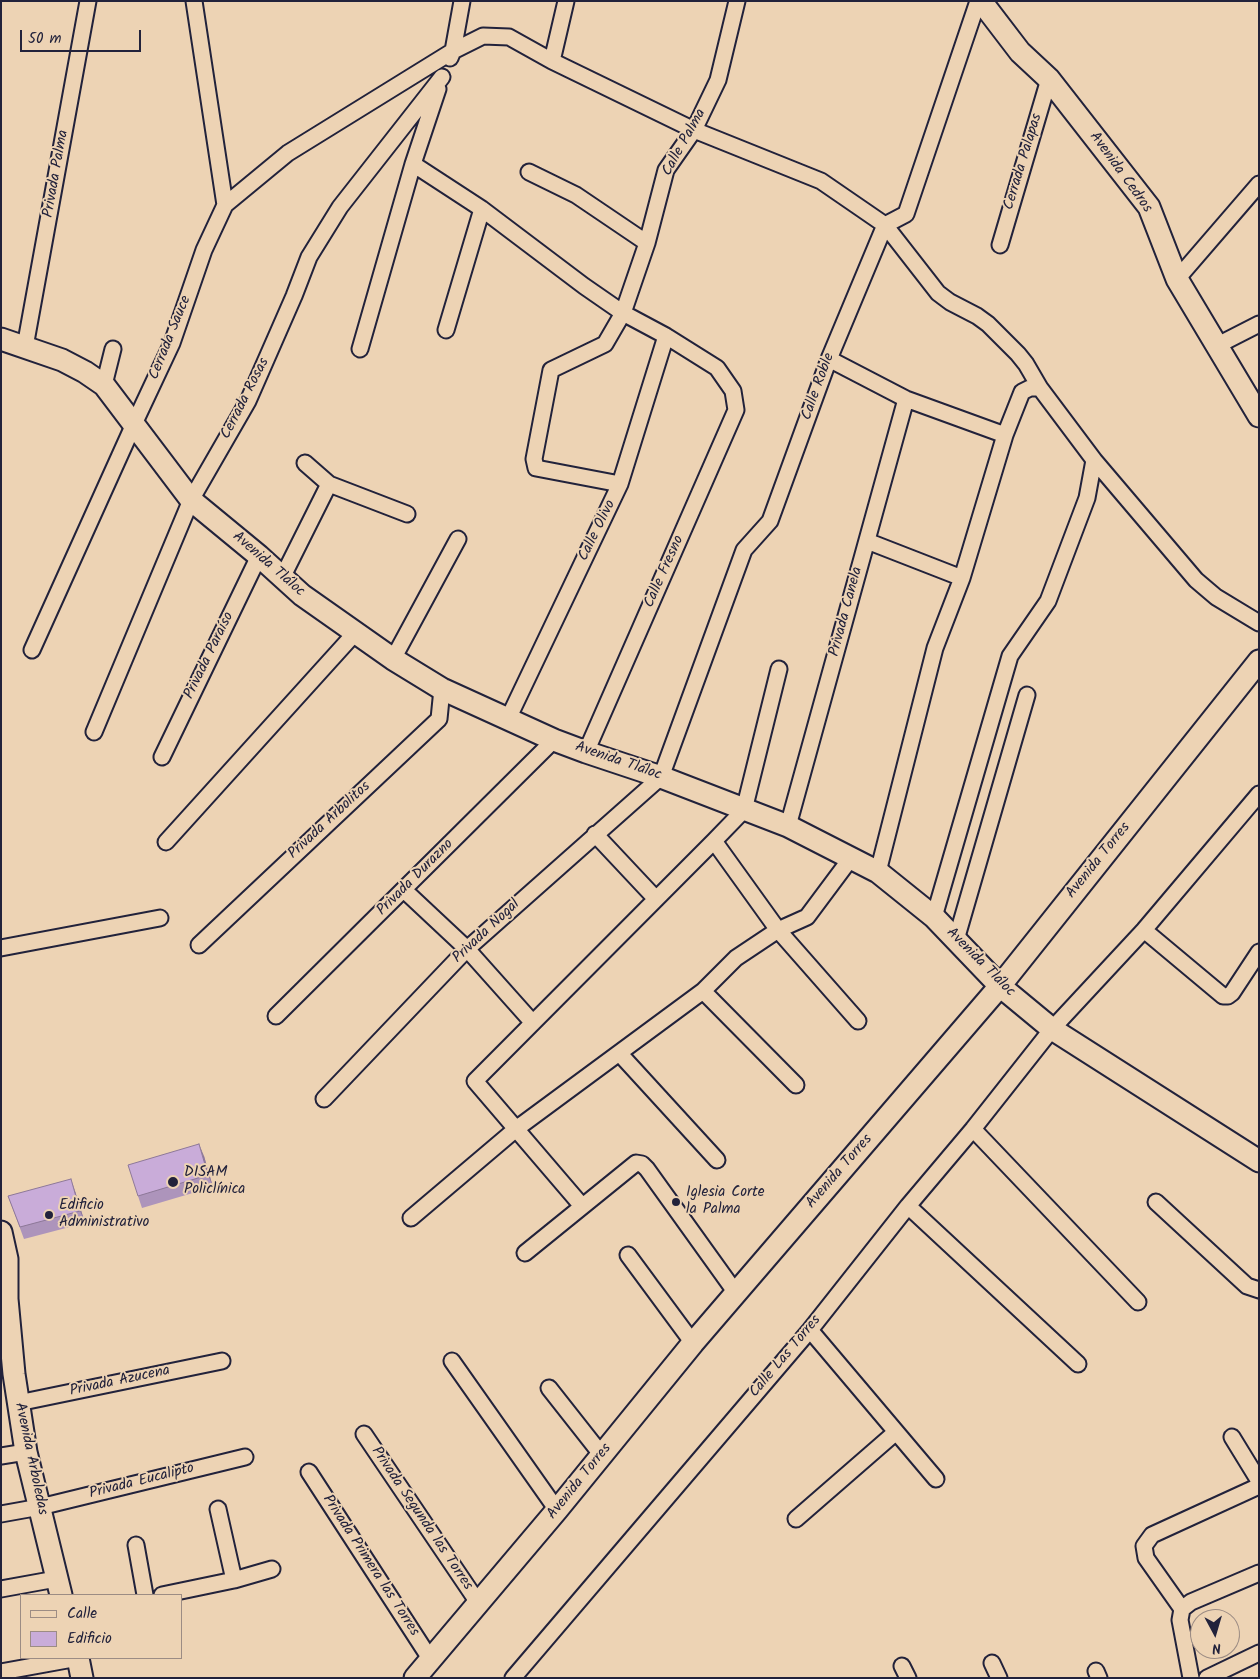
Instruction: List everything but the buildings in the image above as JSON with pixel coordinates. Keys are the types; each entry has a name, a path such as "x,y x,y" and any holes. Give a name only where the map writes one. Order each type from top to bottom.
{"main road":[{"name":"Avenida Cedros","path":"980,1 1020,52 1049,79 1149,207 1177,279 1216,346 1257,409"},
{"name":"Avenida Tláloc","path":"1,339 62,360 104,385 192,500 302,595 393,659 442,689 554,740 661,777 788,826 878,872 934,917 1000,986 1052,1029 1257,1157"},
{"name":"Avenida Torres","path":"415,1678 557,1510 693,1343 1000,986 1259,661"},
{"name":"Avenida Arboledas","path":"1,1232 7,1259 4,1299 8,1376 18,1403 26,1452 58,1587"}],"street":[{"name":"Privada Palma","path":"25,347 88,1"},
{"path":"194,1 225,204"},
{"path":"360,349 413,164 442,77 453,51 462,1"},
{"path":"552,61 566,1"},
{"name":"Calle Palma","path":"620,484 536,468 534,459 551,370 605,344 623,313 647,243 666,170 694,130 718,80 737,1"},
{"path":"884,225 906,214 980,1"},
{"path":"225,204 288,153 453,51 483,36 509,37 552,61 694,130 821,181 884,225 938,293 988,324 1026,364 1040,388 1094,460 1196,580 1216,597 1259,624"},
{"name":"Cerrada Rosas","path":"94,732 192,500 248,401 310,257 340,207 442,77"},
{"name":"Cerrada Palapas","path":"1000,245 1049,79"},
{"path":"413,164 482,209 623,313 666,336"},
{"path":"529,172 576,196 647,243"},
{"path":"1177,279 1259,184"},
{"name":"Cerrada Sauce","path":"32,650 172,343 204,250 225,204"},
{"path":"446,330 482,209"},
{"name":"Calle Roble","path":"661,777 744,550 770,521 829,359 884,225"},
{"path":"1216,346 1259,324"},
{"name":"Calle Fresno","path":"586,752 736,410 733,391 717,368 666,336"},
{"name":"Calle Olivo","path":"508,719 620,484 666,336"},
{"path":"104,385 113,349"},
{"path":"829,359 906,399 1005,435"},
{"path":"878,872 935,648 962,578 1005,435 1022,392 1030,388 1040,388"},
{"name":"Privada Canela","path":"788,826 906,399"},
{"path":"934,917 1010,656 1048,601 1087,498 1094,460"},
{"path":"305,463 329,484 407,514"},
{"path":"282,578 329,484"},
{"path":"393,659 458,539"},
{"path":"867,541 962,578"},
{"name":"Privada Paraíso","path":"162,757 259,556"},
{"path":"166,842 356,632"},
{"path":"582,1206 474,1081 744,810 779,669"},
{"name":"Privada Arbolitos","path":"199,944 439,719 442,689"},
{"path":"956,940 1027,695"},
{"name":"Privada Durazno","path":"276,1016 554,740"},
{"name":"Privada Nogal","path":"324,1099 467,949 661,777"},
{"name":"Calle Las Torres","path":"512,1678 810,1330 1052,1029 1144,930 1259,794"},
{"path":"595,834 656,899"},
{"path":"714,841 778,930 858,1021"},
{"path":"410,1218 516,1129 704,991 736,958 778,930 806,917 850,858"},
{"path":"404,890 467,949 533,1023"},
{"path":"1,948 160,918"},
{"path":"1144,930 1223,996 1228,996 1232,993 1259,952"},
{"path":"704,991 796,1085"},
{"path":"620,1054 717,1160"},
{"path":"973,1129 1138,1302"},
{"path":"525,1253 636,1163 642,1164 736,1293"},
{"path":"1156,1202 1246,1286 1259,1290"},
{"path":"908,1206 1078,1364"},
{"path":"628,1255 693,1343"},
{"path":"810,1330 936,1479"},
{"name":"Privada Azucena","path":"18,1403 222,1361"},
{"path":"452,1361 557,1510"},
{"path":"549,1388 601,1454"},
{"path":"796,1519 896,1432"},
{"name":"Privada Segunda las Torres","path":"364,1434 478,1604"},
{"path":"1232,1437 1259,1481"},
{"path":"1,1456 26,1452"},
{"name":"Privada Eucalipto","path":"1,1514 40,1507 245,1457"},
{"name":"Privada Primera las Torres","path":"309,1472 431,1660"},
{"path":"1182,1609 1146,1558 1144,1546 1152,1535 1259,1486"},
{"path":"218,1509 234,1580"},
{"path":"136,1545 145,1594"},
{"path":"167,1594 234,1580 272,1569"},
{"path":"1190,1678 1180,1620 1182,1609 1191,1602 1259,1572"},
{"path":"1,1589 58,1587"},
{"path":"1206,1678 1259,1652"},
{"path":"992,1663 999,1678"},
{"path":"1,1672 79,1665"}],"place":[{"name":"DISAM Policlínica","path":"173,1182"},
{"name":"Iglesia Corte la Palma","path":"676,1202"},
{"name":"Edificio Administrativo","path":"49,1215"}]}
